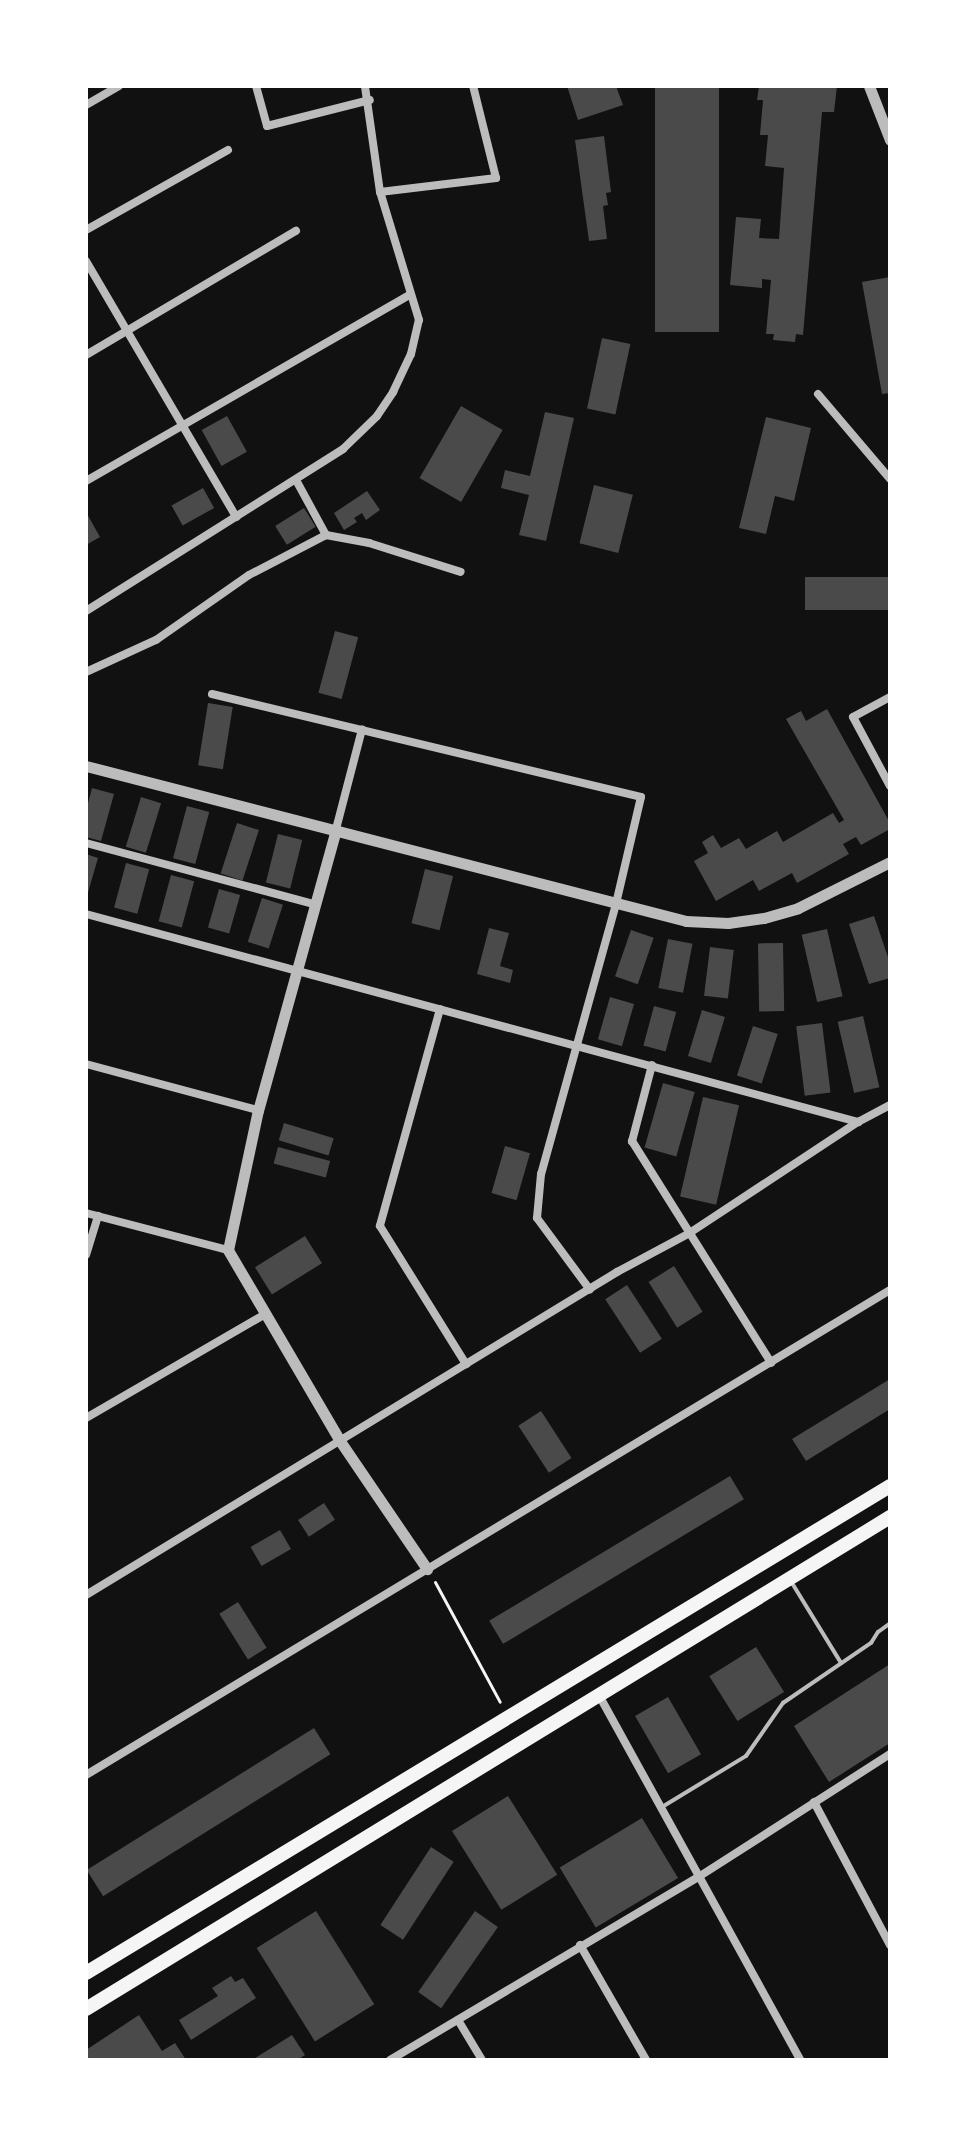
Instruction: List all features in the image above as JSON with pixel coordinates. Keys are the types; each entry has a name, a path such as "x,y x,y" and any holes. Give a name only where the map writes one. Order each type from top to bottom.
{"highway":[{"path":"86,1973 890,1486"},
{"path":"86,2009 890,1517"}],"street":[{"path":"86,105 119,86"},
{"path":"256,86 267,126 370,100"},
{"path":"86,611 296,480 360,435 393,392 411,354 419,320 380,192 370,100 365,86"},
{"path":"380,192 496,178 473,86"},
{"path":"869,86 890,140"},
{"path":"86,230 228,150"},
{"path":"86,355 296,231"},
{"path":"86,261 236,517"},
{"path":"86,481 409,295"},
{"path":"818,394 890,479"},
{"path":"296,480 326,535"},
{"path":"86,672 156,640 249,575 326,535 369,543 461,572"},
{"path":"212,694 641,797 616,904 541,1174 537,1218 590,1290"},
{"path":"890,697 853,717 890,786"},
{"path":"362,729 258,1110 228,1250 340,1441 427,1569"},
{"path":"86,766 335,833 686,921 728,923 764,918 798,908 890,862"},
{"path":"86,843 314,904"},
{"path":"86,914 858,1122"},
{"path":"440,1009 382,1206 380,1226 466,1364"},
{"path":"86,1064 258,1110"},
{"path":"652,1065 632,1141 771,1363"},
{"path":"86,1595 466,1364 688,1234 858,1122 890,1105"},
{"path":"86,1213 228,1250"},
{"path":"86,1255 98,1216"},
{"path":"86,1775 890,1290"},
{"path":"86,1418 264,1315"},
{"path":"600,1697 800,2060"},
{"path":"390,2060 700,1876 890,1754"},
{"path":"814,1802 890,1945"},
{"path":"580,1945 646,2060"},
{"path":"458,2020 482,2060"}],"lane":[{"path":"789,1579 841,1663"},
{"path":"662,1807 746,1756 783,1703 871,1643 878,1632 889,1624"}],"path":[{"path":"427,1569 509,1719"}],"building":[{"path":"567,86 616,86 623,105 578,120"},
{"path":"655,86 719,86 719,332 655,332"},
{"path":"759,86 837,86 834,112 822,112 803,335 796,334 795,342 773,340 774,334 766,334 771,280 762,279 762,288 730,285 736,217 761,219 759,238 779,239 784,168 765,166 768,135 760,135 763,100 757,100"},
{"path":"604,136 611,192 606,193 608,205 603,206 607,239 589,241 575,140"},
{"path":"890,277 890,393 882,394 862,282"},
{"path":"602,338 630,344 615,414 587,408"},
{"path":"461,406 503,430 461,502 420,478"},
{"path":"545,412 574,418 546,541 519,535 529,495 501,488 505,470 530,476"},
{"path":"227,416 247,452 222,466 202,430"},
{"path":"766,417 811,428 794,501 775,496 766,534 739,528"},
{"path":"594,485 633,495 618,553 579,543"},
{"path":"203,488 214,508 183,526 172,505"},
{"path":"367,491 380,510 366,520 362,513 354,518 357,522 344,530 334,513"},
{"path":"304,508 316,527 287,545 275,526"},
{"path":"86,512 100,537 86,545"},
{"path":"805,577 890,577 890,610 805,610"},
{"path":"335,631 358,637 342,699 318,693"},
{"path":"208,703 233,707 223,769 198,765"},
{"path":"827,709 890,823 890,829 861,845 856,837 843,844 849,854 797,883 792,873 759,891 753,880 716,901 694,861 708,853 702,842 713,835 721,848 739,838 746,849 777,831 783,842 833,813 839,823 844,820 786,719 801,711 806,721"},
{"path":"92,788 114,794 101,841 86,837 86,811"},
{"path":"141,797 161,803 146,853 126,847"},
{"path":"187,806 209,812 195,864 173,858"},
{"path":"237,823 259,830 242,881 221,873"},
{"path":"278,834 302,840 290,889 266,883"},
{"path":"86,854 98,858 87,896 86,895"},
{"path":"126,863 149,869 137,914 114,907"},
{"path":"425,869 453,876 440,930 411,923"},
{"path":"171,875 194,881 182,928 159,921"},
{"path":"219,889 240,895 229,934 208,927"},
{"path":"262,898 283,905 269,949 248,942"},
{"path":"874,916 890,963 890,978 869,984 849,924"},
{"path":"489,928 509,933 500,966 513,970 510,983 477,974"},
{"path":"827,929 843,996 817,1002 802,935"},
{"path":"631,930 654,938 638,984 615,976"},
{"path":"668,939 693,944 683,993 658,988"},
{"path":"758,943 783,943 784,1011 759,1011"},
{"path":"710,947 734,950 728,999 704,996"},
{"path":"610,997 634,1004 622,1046 598,1039"},
{"path":"654,1006 676,1012 666,1052 643,1046"},
{"path":"702,1010 725,1017 711,1063 688,1056"},
{"path":"863,1016 879,1087 854,1093 838,1022"},
{"path":"822,1023 831,1092 805,1096 796,1026"},
{"path":"753,1026 778,1034 762,1083 737,1075"},
{"path":"663,1083 695,1092 676,1157 645,1147"},
{"path":"703,1097 739,1105 716,1205 680,1196"},
{"path":"284,1123 334,1138 328,1155 279,1140"},
{"path":"505,1146 530,1153 516,1200 491,1193"},
{"path":"278,1147 330,1161 326,1177 274,1163"},
{"path":"305,1236 322,1263 272,1294 255,1267"},
{"path":"674,1266 703,1312 677,1328 649,1282"},
{"path":"627,1285 662,1339 640,1353 605,1299"},
{"path":"890,1379 890,1409 806,1461 792,1439"},
{"path":"541,1411 571,1458 549,1473 518,1426"},
{"path":"730,1476 744,1499 503,1644 489,1621"},
{"path":"324,1503 335,1520 309,1537 298,1520"},
{"path":"280,1530 291,1549 262,1566 251,1547"},
{"path":"238,1602 267,1648 248,1659 219,1614"},
{"path":"756,1647 784,1692 737,1721 709,1676"},
{"path":"890,1664 890,1743 829,1782 794,1726"},
{"path":"668,1697 701,1754 668,1773 635,1716"},
{"path":"314,1728 330,1754 103,1896 87,1870"},
{"path":"508,1796 557,1875 501,1910 452,1831"},
{"path":"642,1818 678,1878 596,1927 560,1867"},
{"path":"431,1847 454,1862 403,1940 380,1925"},
{"path":"316,1911 374,2004 315,2041 257,1948"},
{"path":"475,1911 498,1927 441,2008 418,1992"},
{"path":"231,1976 235,1982 243,1978 256,1998 191,2040 179,2020 218,1996 212,1988"},
{"path":"139,2015 162,2051 175,2043 186,2060 86,2060 86,2050"},
{"path":"292,2035 305,2055 297,2060 252,2060"}]}
